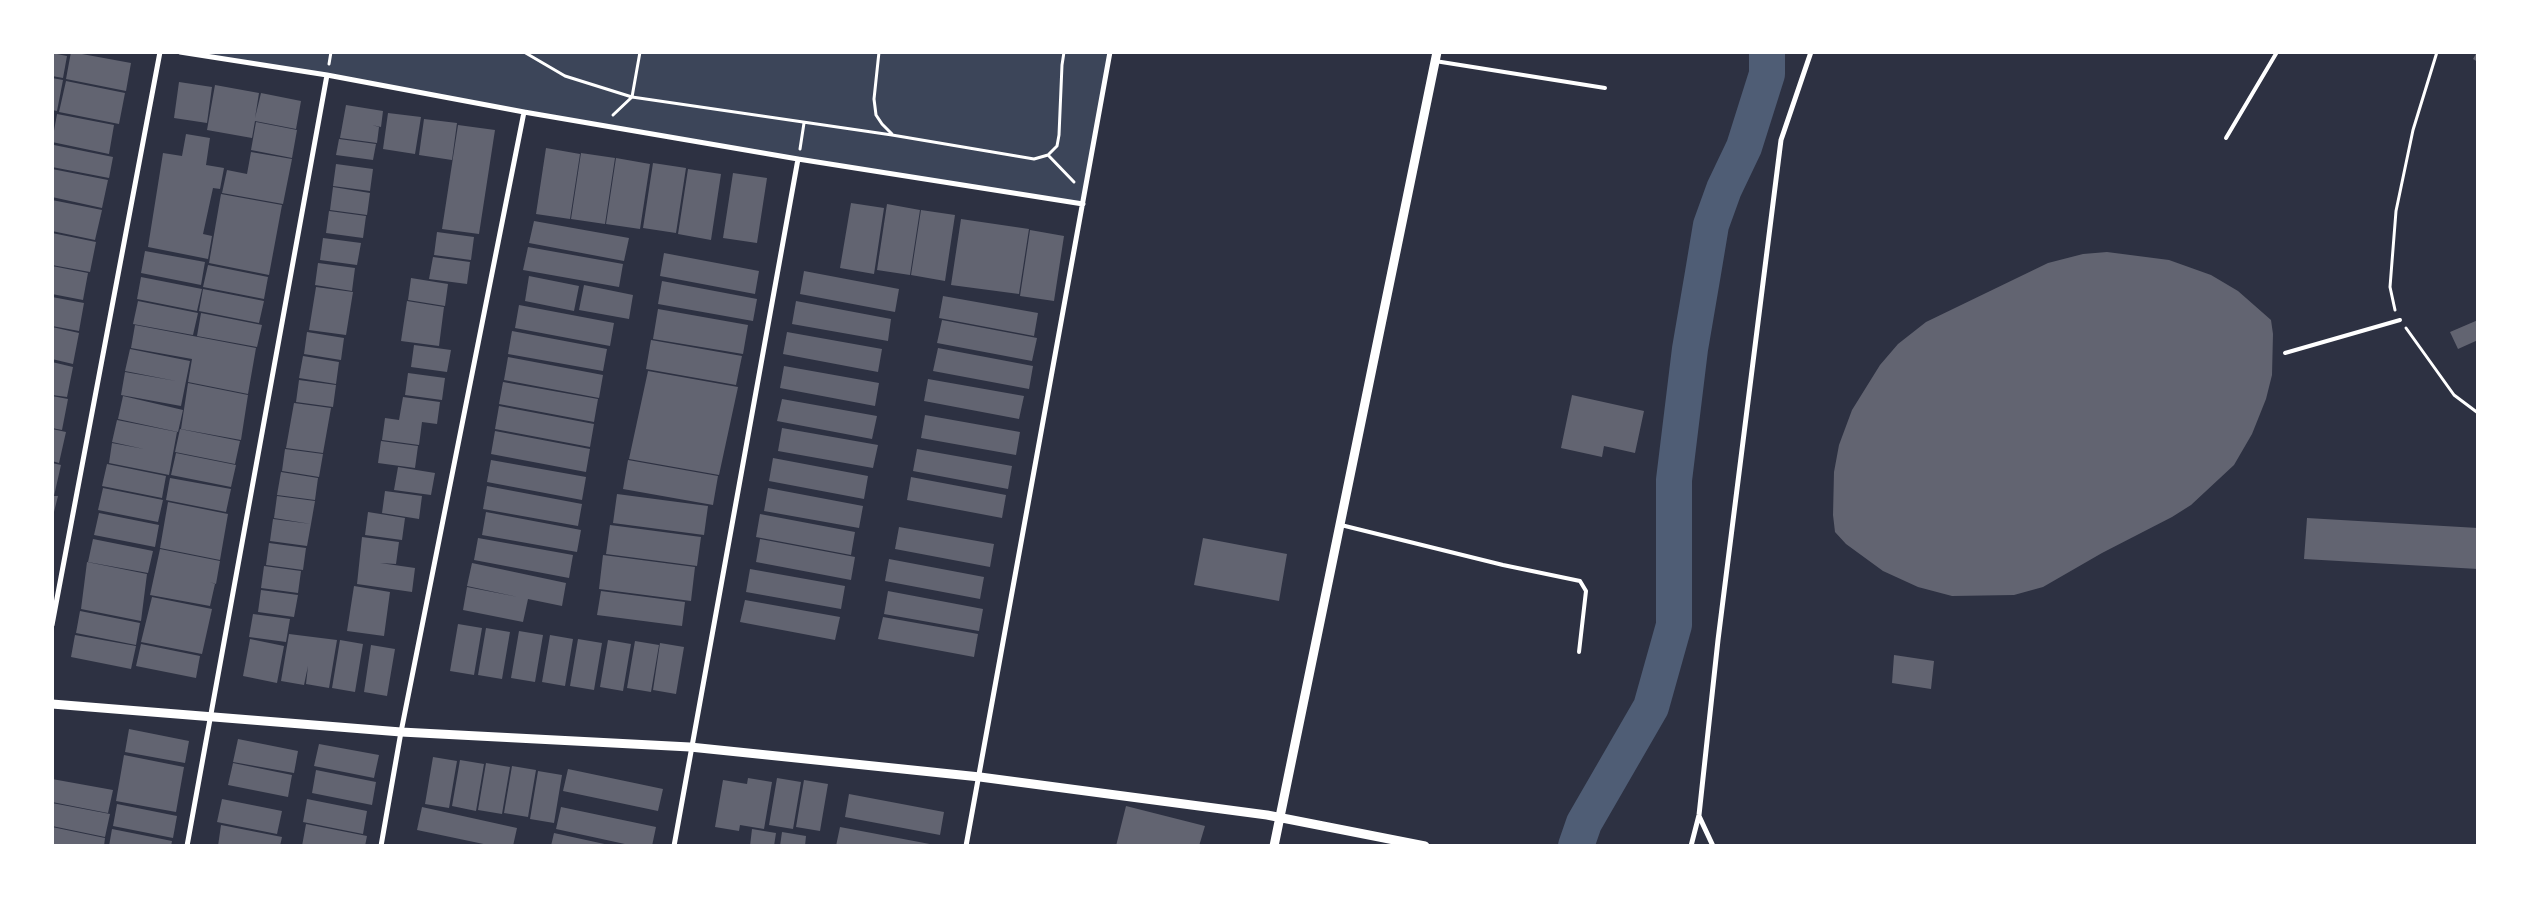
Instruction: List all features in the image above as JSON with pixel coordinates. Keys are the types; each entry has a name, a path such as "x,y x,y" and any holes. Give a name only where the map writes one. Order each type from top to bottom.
{"street":[{"path":"52,625 160,52"},
{"path":"180,52 327,75 524,112 798,159 1083,204"},
{"path":"966,846 1110,52"},
{"path":"1691,846 1699,815 1718,640 1781,140 1811,52"},
{"path":"1274,846 1436,57"},
{"path":"187,846 327,75"},
{"path":"381,846 401,732 524,112"},
{"path":"674,846 690,747 798,159"},
{"path":"52,704 401,732 690,747 980,777 1281,817 1425,846"},
{"path":"1699,815 1713,846"}],"lane":[{"path":"2226,138 2276,52"},
{"path":"1436,57 1605,88"},
{"path":"2285,353 2400,320"},
{"path":"1341,525 1580,581 1586,591 1579,652"}],"path":[{"path":"524,52 566,76 632,97 804,123 892,134 1034,159 1048,155 1057,146 1064,52"},
{"path":"584,121 613,115 632,97 640,52"},
{"path":"880,52 874,98 876,115 892,134"},
{"path":"2438,52 2413,130 2396,211 2390,288 2393,308 2400,320 2454,395 2478,412"},
{"path":"798,159 804,123"},
{"path":"1048,155 1073,180 1083,204"}],"shaded area":[{"path":"180,53 1110,53 1083,204 798,159 327,75"}],"building":[{"path":"71,52 131,63 126,91 66,79"},
{"path":"2478,52 2478,62 2473,59"},
{"path":"52,53 67,56 63,78 52,76"},
{"path":"52,78 63,80 57,111 52,110"},
{"path":"66,81 125,93 119,124 59,112"},
{"path":"179,82 212,87 207,123 174,118"},
{"path":"215,85 259,93 255,118 261,93 301,101 296,129 255,121 252,138 207,130"},
{"path":"346,105 383,111 381,127 372,125 379,127 377,143 340,138"},
{"path":"388,113 421,117 415,154 383,149"},
{"path":"57,114 114,125 109,154 52,142"},
{"path":"424,119 457,123 452,160 419,155"},
{"path":"256,122 297,130 292,158 251,150"},
{"path":"458,125 495,130 479,234 442,229"},
{"path":"186,134 210,138 206,165 224,168 220,189 213,188 203,234 212,236 208,259 148,247 163,153 182,156"},
{"path":"339,139 376,144 373,160 336,155"},
{"path":"54,145 113,157 109,178 52,167"},
{"path":"546,148 580,154 570,219 536,214"},
{"path":"251,152 292,159 283,204 222,193 227,170 247,174"},
{"path":"581,153 615,158 605,224 571,219"},
{"path":"616,158 650,164 640,229 606,224"},
{"path":"653,163 686,168 676,233 643,228"},
{"path":"336,164 373,169 370,191 333,186"},
{"path":"52,169 108,180 102,208 52,197"},
{"path":"688,169 721,174 711,240 678,234"},
{"path":"733,173 767,178 757,243 723,238"},
{"path":"333,187 370,193 367,215 330,210"},
{"path":"221,194 282,205 269,275 209,263"},
{"path":"52,200 102,210 95,240 52,231"},
{"path":"851,203 884,208 874,274 840,268"},
{"path":"887,204 920,210 910,275 877,270"},
{"path":"921,210 955,215 945,281 911,275"},
{"path":"329,211 366,216 363,238 326,233"},
{"path":"961,219 1029,229 1019,294 951,285"},
{"path":"534,221 629,238 624,261 529,243"},
{"path":"1030,230 1064,236 1054,301 1020,296"},
{"path":"437,232 474,237 471,260 434,255"},
{"path":"52,233 96,242 90,272 52,265"},
{"path":"323,238 361,243 357,265 320,260"},
{"path":"528,247 623,264 619,287 523,270"},
{"path":"145,251 205,262 201,285 141,273"},
{"path":"2107,252 2169,260 2211,275 2238,291 2271,320 2273,334 2272,375 2266,399 2252,434 2234,465 2191,505 2172,517 2102,553 2043,587 2014,595 1952,596 1918,587 1883,571 1846,544 1835,532 1833,515 1834,472 1839,445 1852,410 1880,365 1898,344 1926,322 2048,263 2083,254"},
{"path":"664,253 759,271 755,294 660,276"},
{"path":"433,257 470,262 467,284 429,279"},
{"path":"318,263 355,268 352,291 315,285"},
{"path":"208,265 268,277 264,299 203,287"},
{"path":"52,266 88,273 83,300 52,294"},
{"path":"804,271 899,289 895,312 800,294"},
{"path":"529,276 579,286 574,311 525,301"},
{"path":"141,277 202,289 197,311 137,299"},
{"path":"411,278 448,284 445,306 408,300"},
{"path":"662,281 757,299 753,321 658,304"},
{"path":"584,285 633,295 629,319 579,310"},
{"path":"316,287 353,292 346,335 309,330"},
{"path":"203,289 264,301 259,323 199,311"},
{"path":"943,296 1038,313 1034,336 939,318"},
{"path":"52,297 84,303 79,331 52,326"},
{"path":"138,301 198,313 193,335 133,324"},
{"path":"407,301 444,307 439,346 401,341"},
{"path":"796,301 891,319 888,341 792,324"},
{"path":"519,305 614,323 610,346 515,328"},
{"path":"658,309 748,325 743,354 653,339"},
{"path":"201,313 262,325 257,347 197,336"},
{"path":"942,320 1037,338 1032,361 937,343"},
{"path":"2478,320 2478,340 2458,349 2450,332"},
{"path":"135,325 256,348 248,394 188,382 192,359 131,348"},
{"path":"52,327 79,333 73,364 52,359"},
{"path":"512,331 607,349 603,371 508,354"},
{"path":"307,332 344,338 341,360 304,354"},
{"path":"787,332 882,349 878,372 783,354"},
{"path":"651,340 742,356 736,385 646,369"},
{"path":"414,345 451,350 447,372 411,367"},
{"path":"938,348 1033,366 1029,389 933,371"},
{"path":"130,349 190,361 181,406 121,395 125,372 176,381 125,371"},
{"path":"303,356 339,362 336,384 299,378"},
{"path":"508,357 603,375 599,398 504,380"},
{"path":"52,362 73,367 67,397 52,395"},
{"path":"784,366 879,383 875,406 780,388"},
{"path":"648,371 738,387 719,475 629,459"},
{"path":"408,373 445,378 442,400 405,395"},
{"path":"928,379 1024,396 1019,419 924,401"},
{"path":"299,380 336,385 333,407 296,402"},
{"path":"503,382 598,399 594,422 499,404"},
{"path":"188,383 248,395 241,440 181,429"},
{"path":"1572,395 1644,411 1635,453 1604,446 1602,457 1561,448"},
{"path":"52,396 68,399 62,430 52,428"},
{"path":"123,396 183,410 178,432 118,419"},
{"path":"403,397 440,402 437,424 422,422 419,445 382,440 385,418 399,420"},
{"path":"782,399 877,416 872,439 777,421"},
{"path":"294,403 331,408 323,453 286,448"},
{"path":"499,406 594,424 590,447 495,429"},
{"path":"925,415 1020,432 1016,455 921,438"},
{"path":"117,420 177,432 169,475 109,463 112,443 144,449 112,442"},
{"path":"782,428 878,445 873,468 778,451"},
{"path":"52,429 66,432 59,463 52,461"},
{"path":"180,429 240,441 235,464 175,452"},
{"path":"495,431 590,449 586,472 491,454"},
{"path":"381,441 418,446 415,468 378,463"},
{"path":"285,449 323,454 319,477 282,471"},
{"path":"917,449 1012,466 1008,489 913,471"},
{"path":"176,453 236,465 231,487 171,475"},
{"path":"773,458 868,476 864,499 769,481"},
{"path":"491,460 586,477 582,500 487,482"},
{"path":"628,460 718,476 713,505 623,489"},
{"path":"52,463 61,465 54,496 58,496 53,516"},
{"path":"107,464 166,476 162,498 102,486"},
{"path":"398,467 435,473 431,495 394,490"},
{"path":"281,472 318,478 315,500 277,495"},
{"path":"911,477 1006,495 1002,518 907,500"},
{"path":"170,478 231,489 226,512 166,500"},
{"path":"487,486 582,504 578,526 483,509"},
{"path":"103,488 163,500 158,522 98,510"},
{"path":"768,488 863,506 859,528 764,511"},
{"path":"385,491 422,496 419,519 382,513"},
{"path":"617,494 708,506 704,535 613,523"},
{"path":"277,496 315,501 311,524 274,518"},
{"path":"168,502 228,514 220,560 160,548"},
{"path":"368,512 405,518 402,540 365,535"},
{"path":"486,512 581,530 577,552 482,535"},
{"path":"99,513 159,525 155,547 94,535"},
{"path":"760,514 855,532 851,555 756,537"},
{"path":"2307,518 2478,528 2478,569 2304,559"},
{"path":"273,519 311,524 307,546 270,541"},
{"path":"610,525 701,537 697,566 606,554"},
{"path":"899,527 994,544 990,567 895,549"},
{"path":"362,537 399,542 396,564 380,563 415,568 412,592 357,584"},
{"path":"478,538 573,555 569,578 474,560"},
{"path":"1203,538 1287,554 1279,601 1194,585"},
{"path":"93,539 153,551 148,573 88,562"},
{"path":"760,539 855,557 851,580 756,562"},
{"path":"269,543 306,548 303,570 266,565"},
{"path":"160,549 220,561 216,584 210,582 215,584 210,606 150,595"},
{"path":"603,555 695,567 691,601 599,589"},
{"path":"889,559 984,577 980,599 885,581"},
{"path":"87,562 147,574 141,621 81,609"},
{"path":"472,563 566,583 562,606 528,599 523,622 463,610 467,587 518,597 467,586"},
{"path":"264,566 301,571 298,593 261,588"},
{"path":"750,569 845,586 841,609 746,592"},
{"path":"354,586 390,592 384,636 347,631"},
{"path":"261,590 298,595 294,617 258,612"},
{"path":"601,591 685,602 682,626 597,615"},
{"path":"888,591 983,609 979,631 884,614"},
{"path":"152,597 212,609 202,654 141,642"},
{"path":"745,600 840,617 835,640 740,622"},
{"path":"80,611 140,623 136,645 76,633"},
{"path":"253,614 290,619 286,642 249,637"},
{"path":"883,617 978,634 974,657 878,639"},
{"path":"458,624 482,628 474,675 450,671"},
{"path":"486,628 510,632 502,679 478,675"},
{"path":"519,631 543,635 535,682 511,678"},
{"path":"289,634 337,640 329,688 306,684 308,666 304,685 281,681"},
{"path":"75,635 136,646 131,669 71,657"},
{"path":"550,635 573,639 565,686 542,682"},
{"path":"250,639 284,646 277,683 243,676"},
{"path":"578,639 602,643 594,690 570,686"},
{"path":"340,640 363,644 355,692 332,688"},
{"path":"608,640 631,644 623,691 600,687"},
{"path":"635,641 659,645 651,692 627,688"},
{"path":"660,643 684,647 676,694 653,690"},
{"path":"141,644 200,656 196,678 136,666"},
{"path":"371,645 395,649 387,696 364,692"},
{"path":"1894,655 1934,661 1931,689 1892,683"},
{"path":"129,729 189,741 185,763 125,752"},
{"path":"238,739 298,751 294,773 233,762"},
{"path":"319,744 379,755 374,778 314,766"},
{"path":"124,755 184,767 176,812 116,801"},
{"path":"433,757 457,761 449,808 425,804"},
{"path":"460,760 484,764 476,811 452,806"},
{"path":"233,763 292,775 288,797 228,785"},
{"path":"486,763 510,767 502,814 478,810"},
{"path":"512,766 536,770 528,817 504,813"},
{"path":"568,769 663,789 658,811 563,791"},
{"path":"316,770 376,782 372,805 312,793"},
{"path":"538,771 562,775 554,823 530,819"},
{"path":"748,778 772,782 764,829 740,825 739,831 715,827 723,780 747,784"},
{"path":"777,778 801,782 793,829 769,825"},
{"path":"52,779 113,790 108,813 52,802"},
{"path":"804,780 828,784 820,831 796,827"},
{"path":"849,794 944,812 940,835 845,817"},
{"path":"222,799 282,811 277,834 217,822"},
{"path":"307,799 367,811 363,834 303,822"},
{"path":"52,803 110,814 105,837 52,826"},
{"path":"117,804 177,816 173,838 113,826"},
{"path":"1126,806 1205,826 1199,846 1116,846"},
{"path":"422,807 517,828 513,846 493,846 417,830"},
{"path":"561,807 656,827 652,846 634,846 556,829"},
{"path":"306,824 367,836 365,846 302,846"},
{"path":"221,825 282,837 280,846 218,846"},
{"path":"52,827 105,838 104,846 52,846"},
{"path":"840,827 935,845 836,846"},
{"path":"112,829 172,841 171,846 109,846"},
{"path":"752,829 776,833 774,846 750,846"},
{"path":"782,832 806,836 805,846 780,846"},
{"path":"554,833 609,845 609,846 551,846"}],"waterway":[{"path":"1576,846 1584,823 1651,707 1674,625 1674,480 1690,349 1711,225 1724,189 1744,147 1767,74 1767,52"}]}
